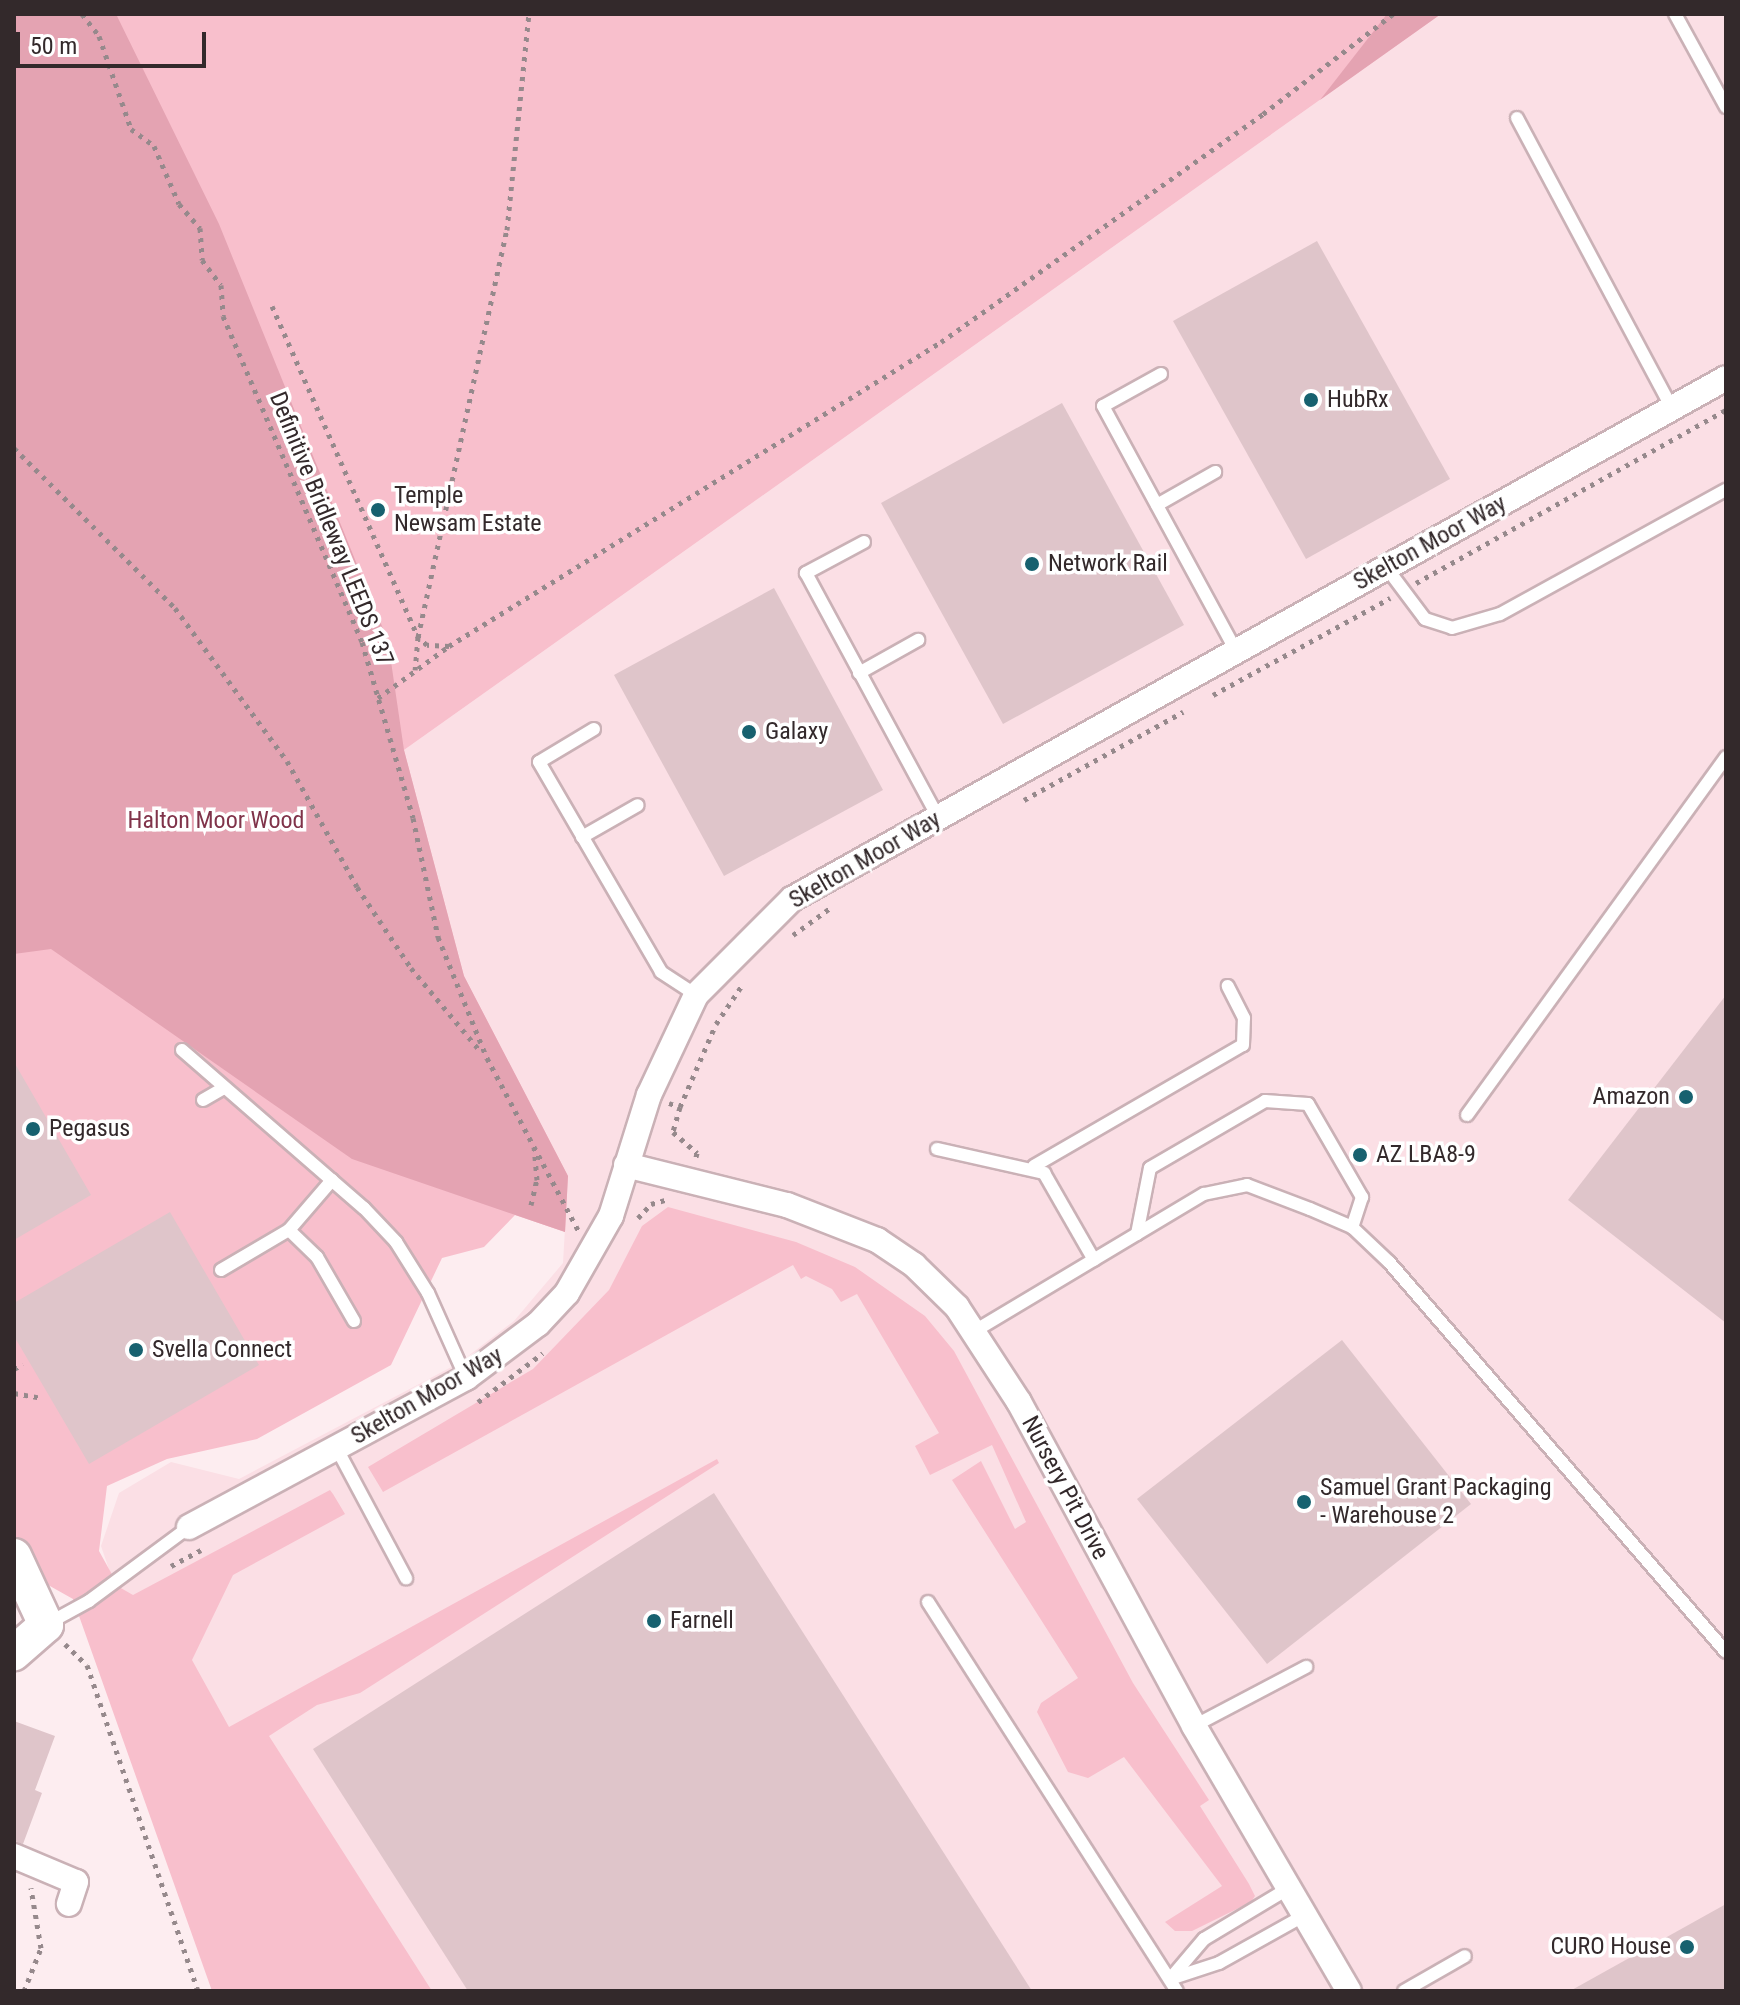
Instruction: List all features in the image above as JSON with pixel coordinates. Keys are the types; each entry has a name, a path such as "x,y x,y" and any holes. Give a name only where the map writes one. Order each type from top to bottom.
{"street":[{"name":"Skelton Moor Way","path":"189,1527 466,1378 538,1324 590,1254 611,1216 649,1095 696,995 792,899 1726,378"},
{"name":"Nursery Pit Drive","path":"626,1165 787,1205 877,1240 914,1265 957,1307 1019,1402 1194,1726 1349,1991"},
{"path":"14,1556 46,1625 14,1653"},
{"path":"23,1860 76,1882 69,1904"}],"lane":[{"path":"1675,14 1726,107"},
{"path":"1517,118 1672,408"},
{"path":"1161,374 1103,406 1236,651"},
{"path":"1157,505 1215,472"},
{"path":"1386,567 1400,592 1425,619 1452,628 1500,614 1726,490"},
{"path":"864,542 806,573 938,817"},
{"path":"859,673 918,640"},
{"path":"594,729 539,762 661,972 696,995"},
{"path":"1467,1115 1726,757"},
{"path":"582,837 638,805"},
{"path":"1034,1166 1243,1045 1244,1018 1228,986"},
{"path":"182,1050 332,1180 396,1242 428,1293 466,1378"},
{"path":"203,1100 224,1088"},
{"path":"1137,1234 1150,1168 1265,1101 1308,1104 1362,1197 1352,1227"},
{"path":"937,1149 1034,1166 1044,1173 1094,1260"},
{"path":"221,1270 289,1230 332,1180"},
{"path":"973,1332 1204,1194 1247,1185 1352,1227 1389,1262 1726,1652"},
{"path":"289,1230 317,1257 354,1321"},
{"path":"336,1447 406,1578"},
{"name":"Skelton Moor Way","path":"46,1625 77,1607 189,1527"},
{"path":"928,1602 1177,1991"},
{"path":"1194,1726 1306,1667"},
{"path":"1170,1979 1204,1939 1289,1888"},
{"path":"1170,1979 1219,1963 1305,1915"},
{"path":"1404,1991 1465,1956"}],"path":[{"name":"Definitive Bridleway LEEDS 137","path":"82,14 99,36 131,129 154,146 179,204 200,228 202,260 221,285 223,316 362,642 413,818 438,937 487,1058 590,1254"},
{"path":"415,671 418,637 507,230 529,14"},
{"path":"378,698 449,646 941,342 1263,114 1393,14"},
{"path":"272,306 418,637 427,645 449,646"},
{"path":"1210,697 1726,410"},
{"path":"14,448 175,608 287,761 357,887 411,968 487,1058"},
{"path":"1014,806 1196,704"},
{"path":"787,940 836,904"},
{"path":"649,1095 680,1107 716,1024 748,977"},
{"path":"531,1205 537,1180 534,1144"},
{"path":"14,1369 23,1364"},
{"path":"14,1393 42,1398"},
{"path":"46,1625 87,1665 198,1991"},
{"path":"23,1860 31,1913 41,1948 24,1991"}],"shaded area":[{"path":"1441,14 1726,14 1726,1991 266,1991 197,1827 101,1546 119,1493 171,1462 239,1479 459,1363 514,1321 563,1263 568,1176 464,976 404,750"}],"green space":[{"name":"Temple Newsam Estate","path":"14,14 1441,14 404,750 464,976 568,1176 565,1232 515,1215 484,1247 442,1258 391,1365 257,1439 167,1459 107,1486 99,1551 119,1587 133,1595 330,1490 333,1494 345,1514 233,1575 192,1660 229,1727 717,1459 719,1463 360,1693 317,1705 269,1736 432,1991 212,1991 73,1599 41,1581 14,1541"},
{"name":"Halton Moor Wood","path":"14,14 116,14 219,224 388,641 404,750 464,976 568,1176 565,1232 352,1159 51,949 14,954"},
{"path":"1387,14 1441,14 1320,100"},
{"path":"668,1207 796,1242 855,1267 925,1316 954,1351 1133,1683 1209,1800 1200,1806 1249,1884 1255,1896 1251,1902 1192,1931 1175,1931 1165,1922 1222,1886 1124,1757 1088,1778 1068,1772 1037,1712 1041,1703 1078,1678 952,1480 981,1461 1015,1529 1026,1522 992,1445 930,1475 915,1446 939,1433 857,1294 841,1302 832,1289 806,1276 801,1279 793,1265 383,1492 368,1467 533,1369 609,1290 642,1226"}],"building":[{"name":"HubRx","path":"1317,241 1450,479 1306,559 1173,321"},
{"name":"Network Rail","path":"1062,403 1184,625 1003,724 881,503"},
{"name":"Galaxy","path":"774,588 883,790 724,876 614,675"},
{"name":"Amazon","path":"1726,995 1726,1323 1568,1200"},
{"name":"Pegasus","path":"14,1062 91,1195 14,1240"},
{"name":"Svella Connect","path":"170,1212 259,1365 89,1464 14,1336 14,1303"},
{"name":"Samuel Grant Packaging - Warehouse 2","path":"1342,1340 1471,1504 1267,1664 1137,1499"},
{"name":"Farnell","path":"714,1493 1032,1991 468,1991 313,1749"},
{"path":"14,1721 55,1736 35,1790 42,1793 23,1844 14,1841"},
{"name":"CURO House","path":"1726,1904 1726,1991 1570,1991"}],"place":[{"name":"HubRx","path":"1311,400"},
{"name":"Temple Newsam Estate","path":"378,510"},
{"name":"Network Rail","path":"1032,564"},
{"name":"Galaxy","path":"749,732"},
{"name":"Amazon","path":"1686,1097"},
{"name":"Pegasus","path":"33,1129"},
{"name":"AZ LBA8-9","path":"1360,1155"},
{"name":"Svella Connect","path":"136,1350"},
{"name":"Samuel Grant Packaging - Warehouse 2","path":"1304,1502"},
{"name":"Farnell","path":"654,1621"},
{"name":"CURO House","path":"1687,1947"}]}
